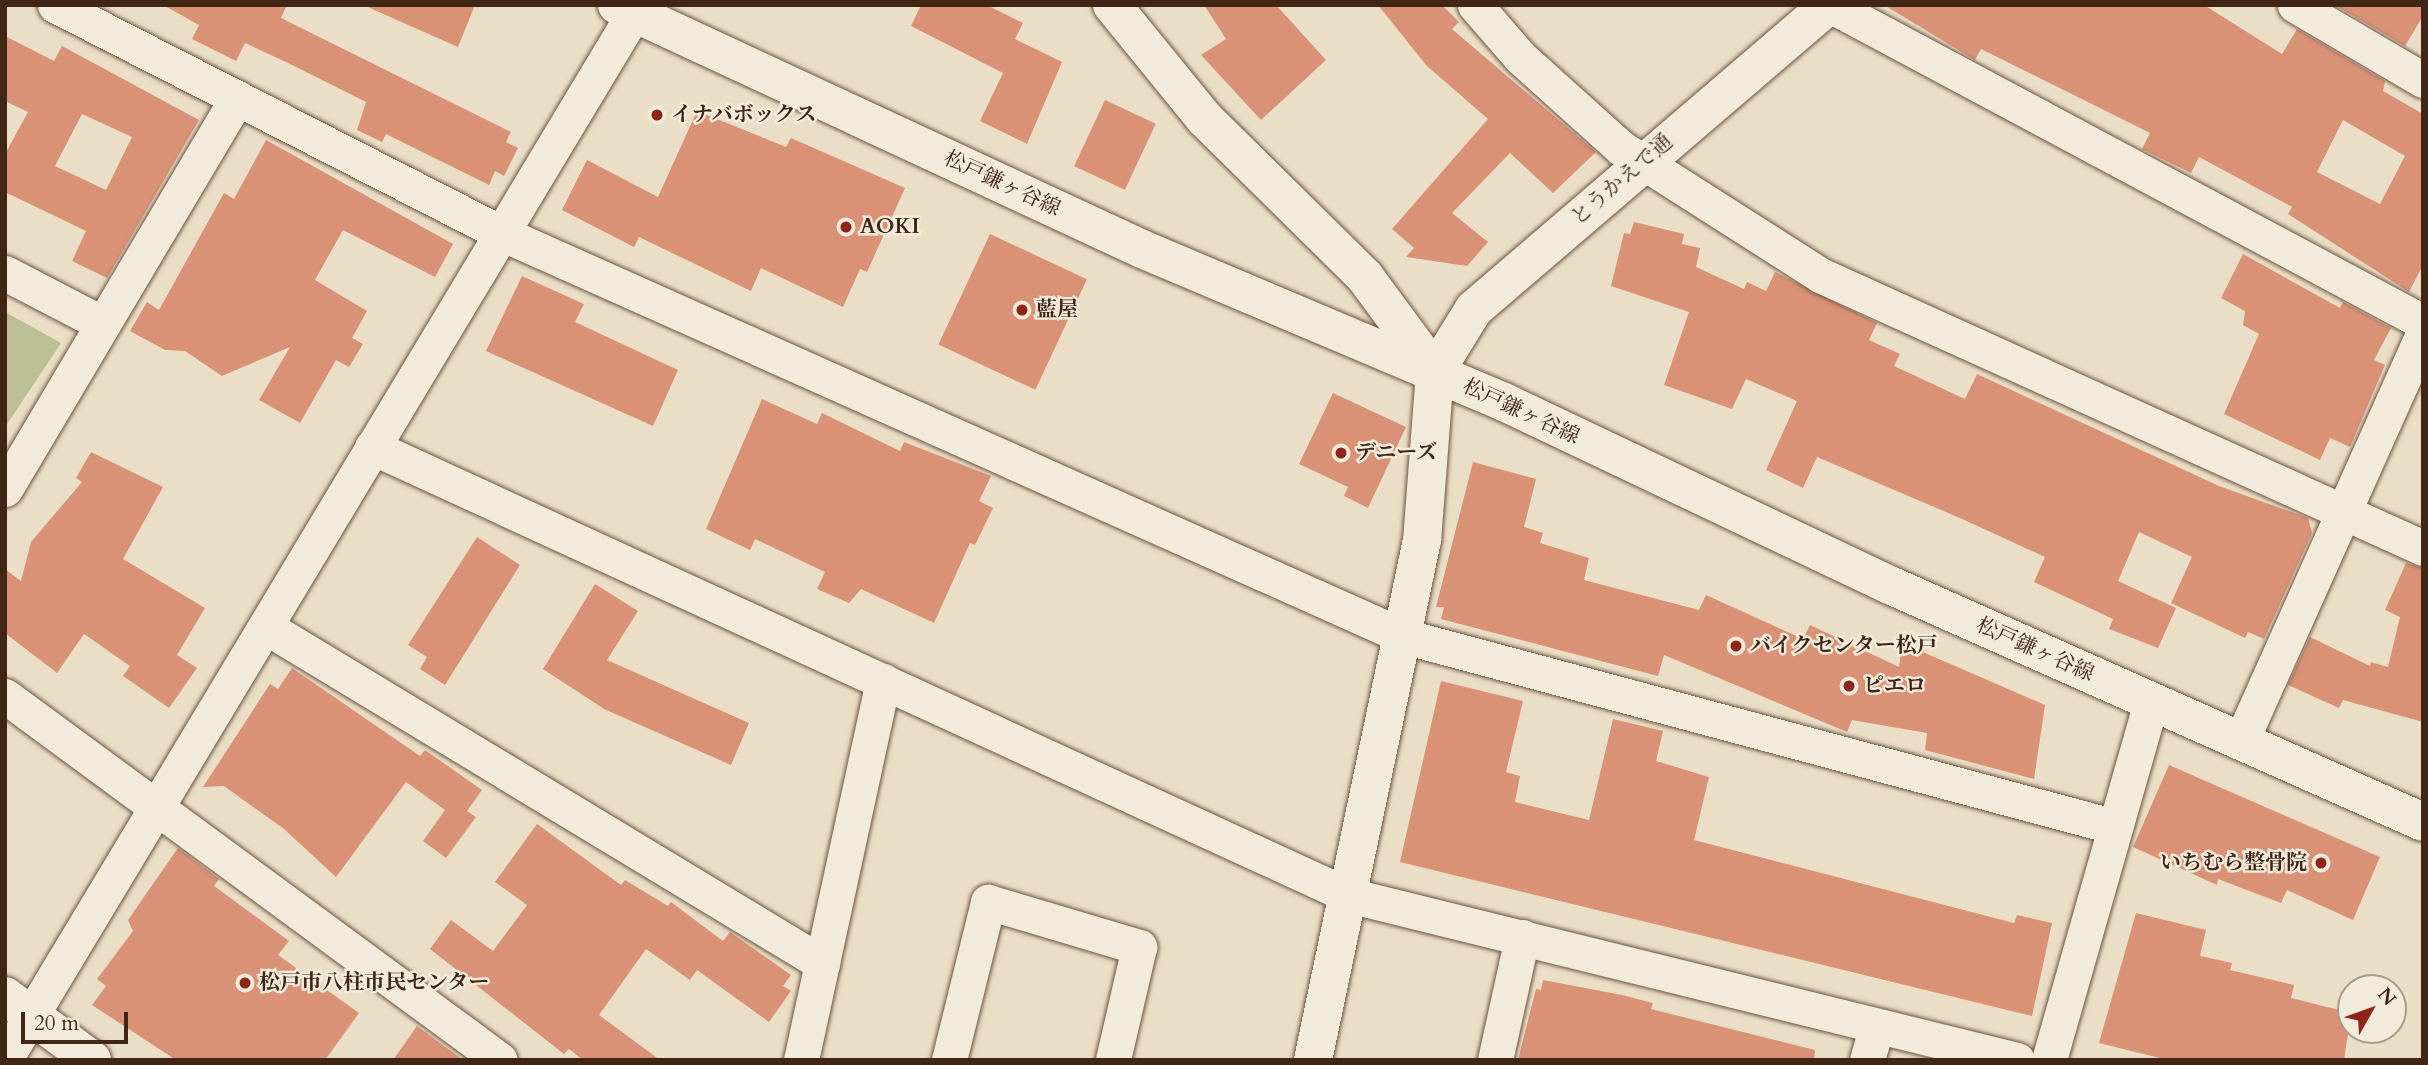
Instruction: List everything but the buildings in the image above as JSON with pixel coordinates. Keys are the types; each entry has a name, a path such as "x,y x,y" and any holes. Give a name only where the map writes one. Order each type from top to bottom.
{"main road":[{"path":"1112,5 1205,119 1365,277 1436,372 1422,540 1313,1060"},
{"name":"とうかえで通","path":"1436,372 1474,309 1641,163 1830,5"},
{"name":"松戸鎌ヶ谷線","path":"625,9 1142,249 1436,372 2151,703 2423,822"},
{"path":"20,1007 92,1060"}],"street":[{"path":"55,5 501,233 1403,636 2112,826"},
{"path":"1475,5 1520,57 1641,163 1820,275 2423,548"},
{"path":"1830,5 2423,321"},
{"path":"2295,5 2423,80"},
{"path":"5,1059 20,1007 159,808 501,233 625,9"},
{"path":"5,489 237,98"},
{"path":"5,273 103,324"},
{"path":"2241,741 2423,334"},
{"path":"372,447 1348,895 2017,1060"},
{"path":"267,627 822,963"},
{"path":"801,1060 883,681"},
{"path":"5,696 500,1060"},
{"path":"2049,1060 2112,826 2151,703"},
{"path":"949,1060 988,902 1139,947 1114,1060"},
{"path":"1495,1060 1522,937"},
{"path":"1867,1060 1877,1026"}],"green space":[{"path":"5,312 61,343 5,427"}],"place":[{"name":"イナバボックス","path":"657,115"},
{"name":"AOKI","path":"846,227"},
{"name":"藍屋","path":"1022,310"},
{"name":"デニーズ","path":"1341,453"},
{"name":"バイクセンター松戸","path":"1736,646"},
{"name":"ピエロ","path":"1849,686"},
{"name":"いちむら整骨院","path":"2321,863"},
{"name":"松戸市八柱市民センター","path":"245,983"}]}
